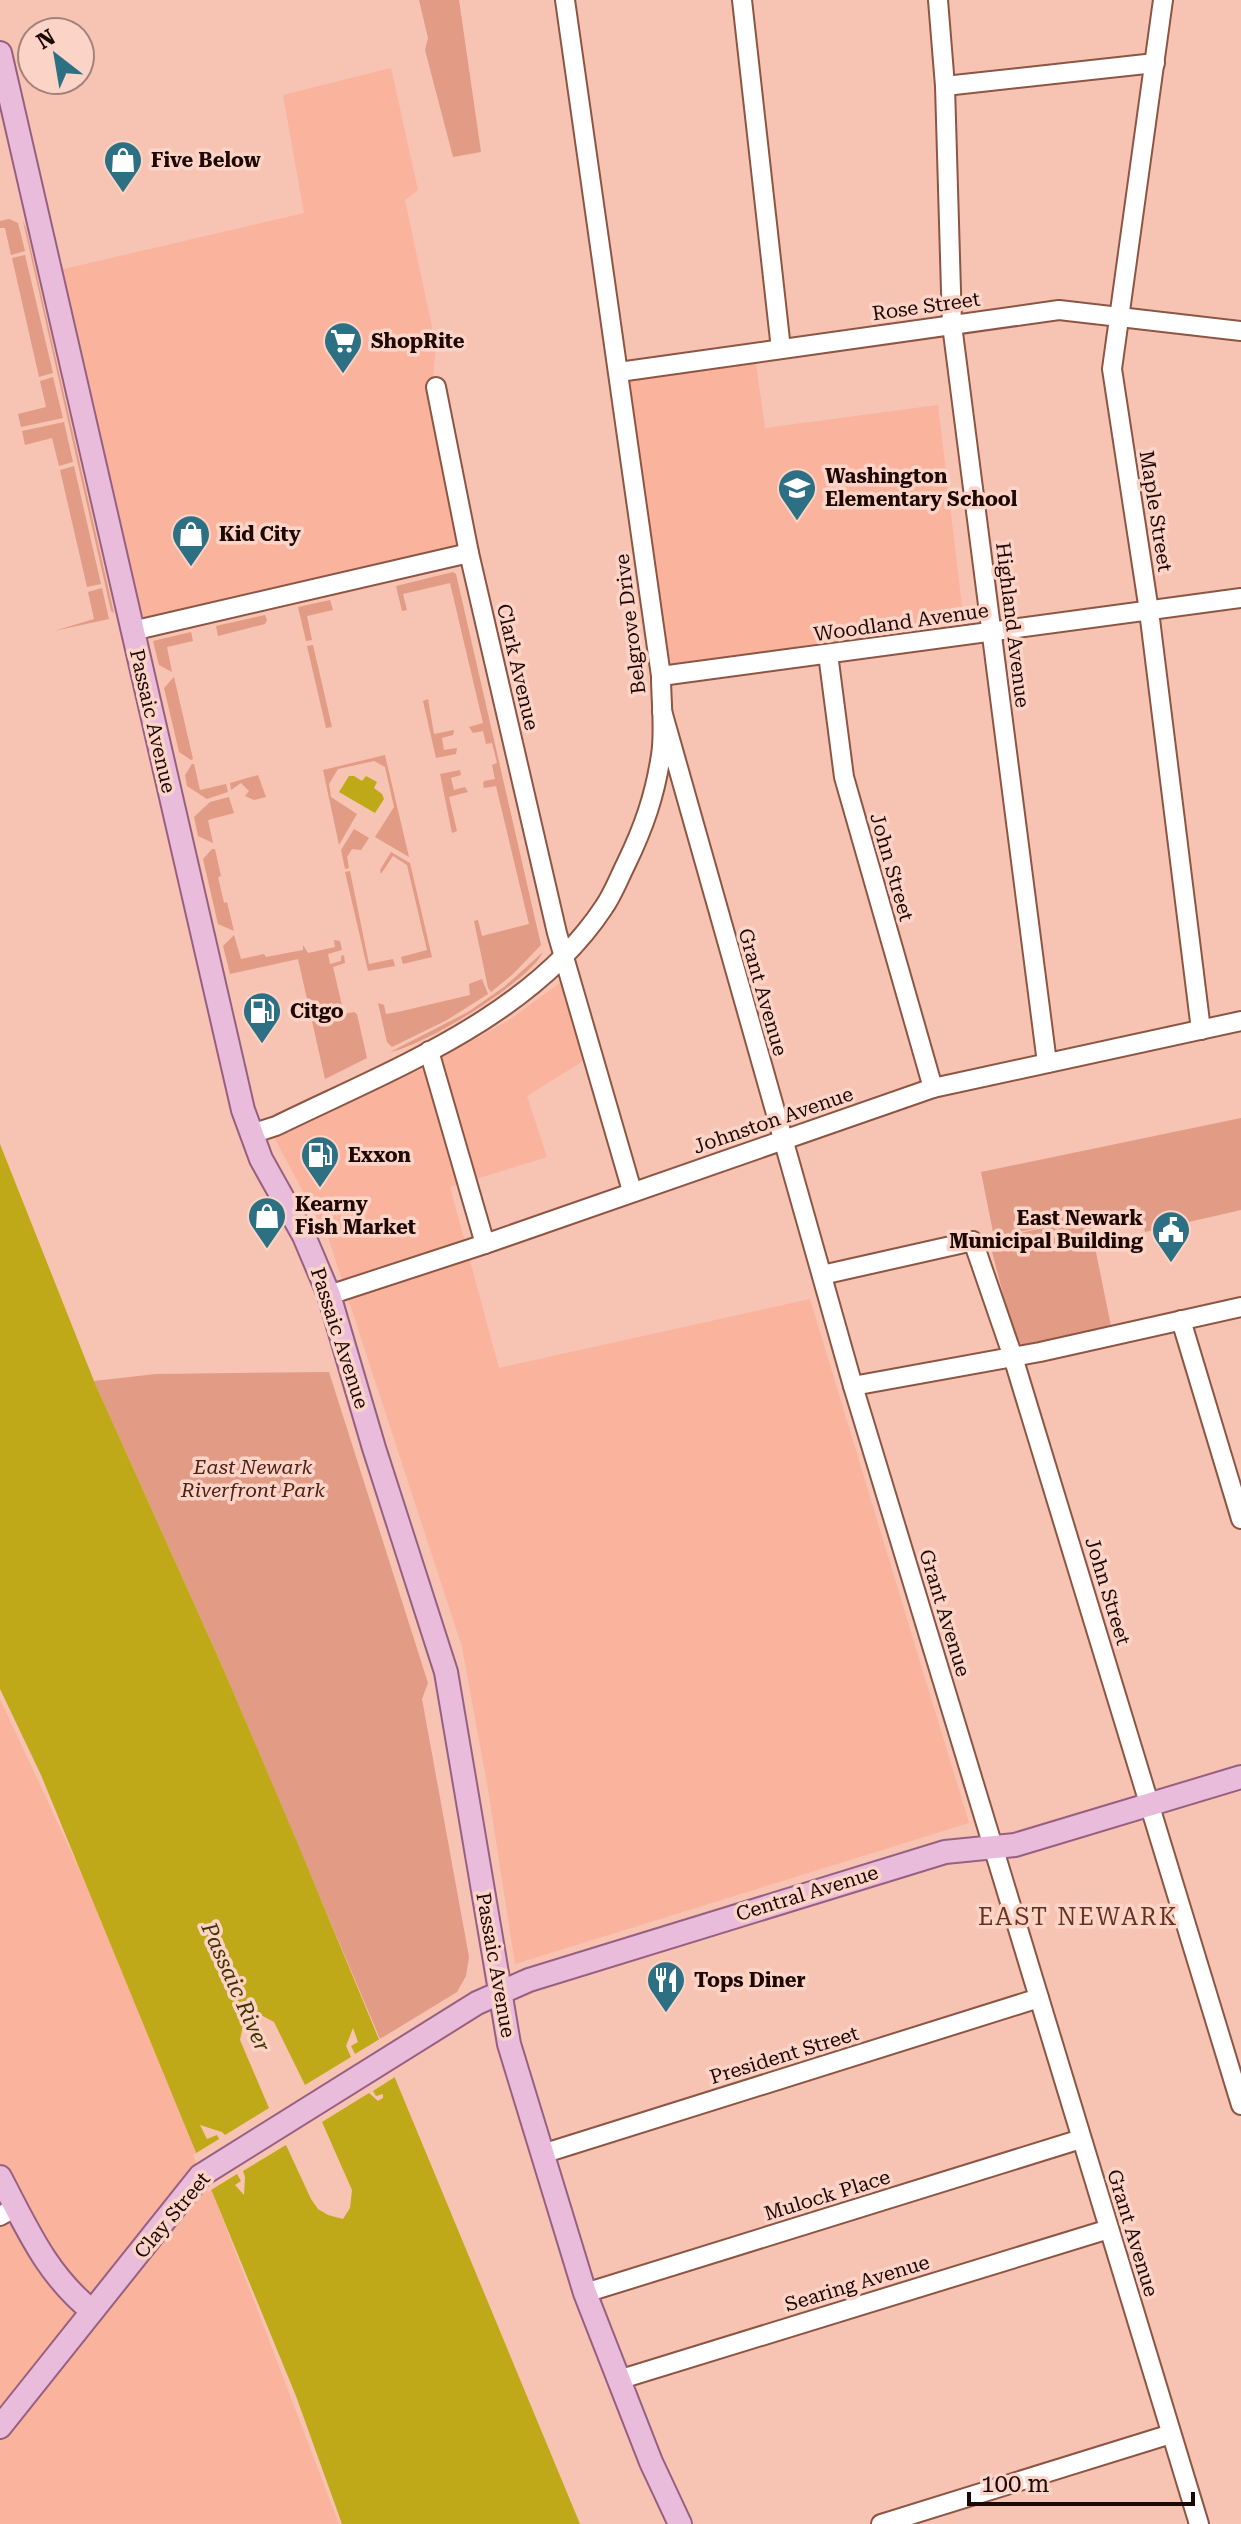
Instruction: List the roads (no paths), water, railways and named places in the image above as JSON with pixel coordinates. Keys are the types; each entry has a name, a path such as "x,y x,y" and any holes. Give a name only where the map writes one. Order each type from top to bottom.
{"main road":[{"name":"Passaic Avenue","path":"0,53 236,1083 261,1159 304,1236 329,1295 446,1672 507,2035 585,2293 659,2480 680,2524"},
{"name":"Central Avenue","path":"391,2057 477,2003 529,1980 945,1852 1015,1845 1241,1777"},
{"name":"Clay Street","path":"0,2427 200,2176 391,2057"},
{"path":"0,2177 8,2212 55,2276 92,2311"}],"street":[{"name":"Belgrove Drive","path":"251,1134 276,1126 429,1051 522,994 563,957 605,907 646,821 662,753 661,676 565,0"},
{"path":"742,0 781,349"},
{"name":"Highland Avenue","path":"938,0 945,86 952,325 1047,1063"},
{"name":"Maple Street","path":"1163,0 1112,369 1149,611 1201,1030"},
{"path":"945,86 1155,63"},
{"name":"Rose Street","path":"619,372 1059,310 1241,331"},
{"name":"Clark Avenue","path":"436,387 469,553 563,957 632,1191"},
{"path":"132,631 469,553"},
{"name":"Woodland Avenue","path":"661,676 1241,598"},
{"name":"John Street","path":"828,654 844,777 933,1088"},
{"name":"Grant Avenue","path":"662,711 853,1386 1199,2524"},
{"name":"Johnston Avenue","path":"329,1295 933,1088 1241,1021"},
{"path":"429,1051 485,1244"},
{"name":"John Street","path":"822,1275 973,1241 1013,1357 1241,2105"},
{"path":"853,1386 1013,1357 1241,1307"},
{"path":"1181,1320 1241,1519"},
{"name":"President Street","path":"542,2154 1039,1998"},
{"name":"Mulock Place","path":"585,2293 1081,2139"},
{"name":"Searing Avenue","path":"618,2380 1109,2229"},
{"path":"881,2524 1171,2434"}],"water":[{"path":"349,776 362,781 366,776 377,782 374,788 384,799 375,813 339,792"},
{"name":"Passaic River","path":"0,1144 94,1381 295,1837 580,2524 342,2524 296,2396 41,1775 0,1689"}],"place":[{"name":"Five Below","path":"123,194"},
{"name":"ShopRite","path":"343,375"},
{"name":"Washington Elementary School","path":"797,522"},
{"name":"Kid City","path":"191,568"},
{"name":"Citgo","path":"262,1045"},
{"name":"Exxon","path":"320,1189"},
{"name":"Kearny Fish Market","path":"267,1250"},
{"name":"East Newark Municipal Building","path":"1171,1264"},
{"name":"Tops Diner","path":"666,2014"}],"district":[{"name":"EAST NEWARK","path":"1078,1917"}],"park label":[{"name":"East Newark Riverfront Park","path":"253,1478"}]}
